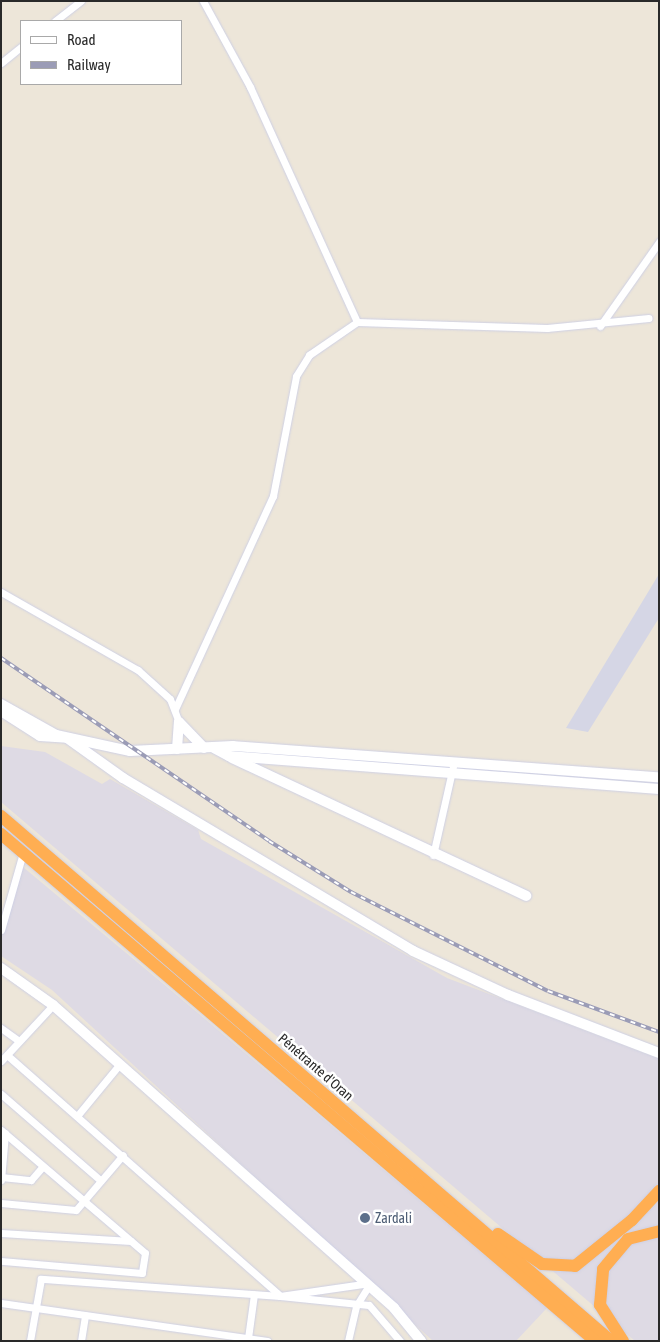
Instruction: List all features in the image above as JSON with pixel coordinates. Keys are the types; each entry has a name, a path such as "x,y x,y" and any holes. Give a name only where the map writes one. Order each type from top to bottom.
{"highway":[{"name":"Pénétrante d'Oran","path":"1,816 611,1341"},
{"name":"Pénétrante d'Oran","path":"1,834 595,1341"},
{"path":"414,1171 528,1257 554,1268 575,1266 586,1259 659,1191"},
{"path":"623,1341 600,1304 601,1274 618,1246 639,1234 659,1231"},
{"path":"562,1313 587,1341"}],"street":[{"path":"56,20 81,1"},
{"path":"204,1 250,87 357,322"},
{"path":"1,63 20,49"},
{"path":"600,326 659,242"},
{"path":"175,709 273,496 301,365 324,343 357,322 600,326 649,318"},
{"path":"1,592 138,670 175,709 179,722 177,749"},
{"path":"1,704 67,738 123,778 396,942 508,995 659,1053"},
{"path":"1,711 40,736 67,738 130,750 209,748 454,762 659,778"},
{"path":"179,722 209,748 434,856 526,896"},
{"path":"229,756 659,788"},
{"path":"434,856 455,773 454,762"},
{"path":"1,930 24,853"},
{"path":"1,968 53,1005 365,1286 394,1308 421,1341"},
{"path":"1,1061 53,1005"},
{"path":"1,1028 19,1041"},
{"path":"7,1055 123,1155 280,1296 365,1286"},
{"path":"77,1116 120,1065"},
{"path":"1,1094 100,1180"},
{"path":"1,1261 142,1273 145,1253 3,1132"},
{"path":"3,1132 1,1178 31,1180 43,1166"},
{"path":"1,1203 76,1210 82,1200 123,1155"},
{"path":"1,1233 131,1241"},
{"path":"30,1341 40,1279 280,1296 356,1306 369,1305 400,1341"},
{"path":"348,1341 356,1306 365,1286"},
{"path":"248,1338 254,1294"},
{"path":"1,1303 213,1337 248,1338 266,1341"},
{"path":"81,1341 85,1315"}],"shaded area":[{"path":"659,574 659,618 588,732 566,728"},
{"path":"1,746 45,752 102,784 110,779 198,830 201,839 447,978 659,1059 659,1341 635,1341 1,802"},
{"path":"17,862 547,1308 516,1341 433,1341 52,990 1,956 1,929"}],"railway":[{"path":"1,658 269,841 351,892 548,991 659,1032"}],"place":[{"name":"Zardali","path":"365,1218"}]}
